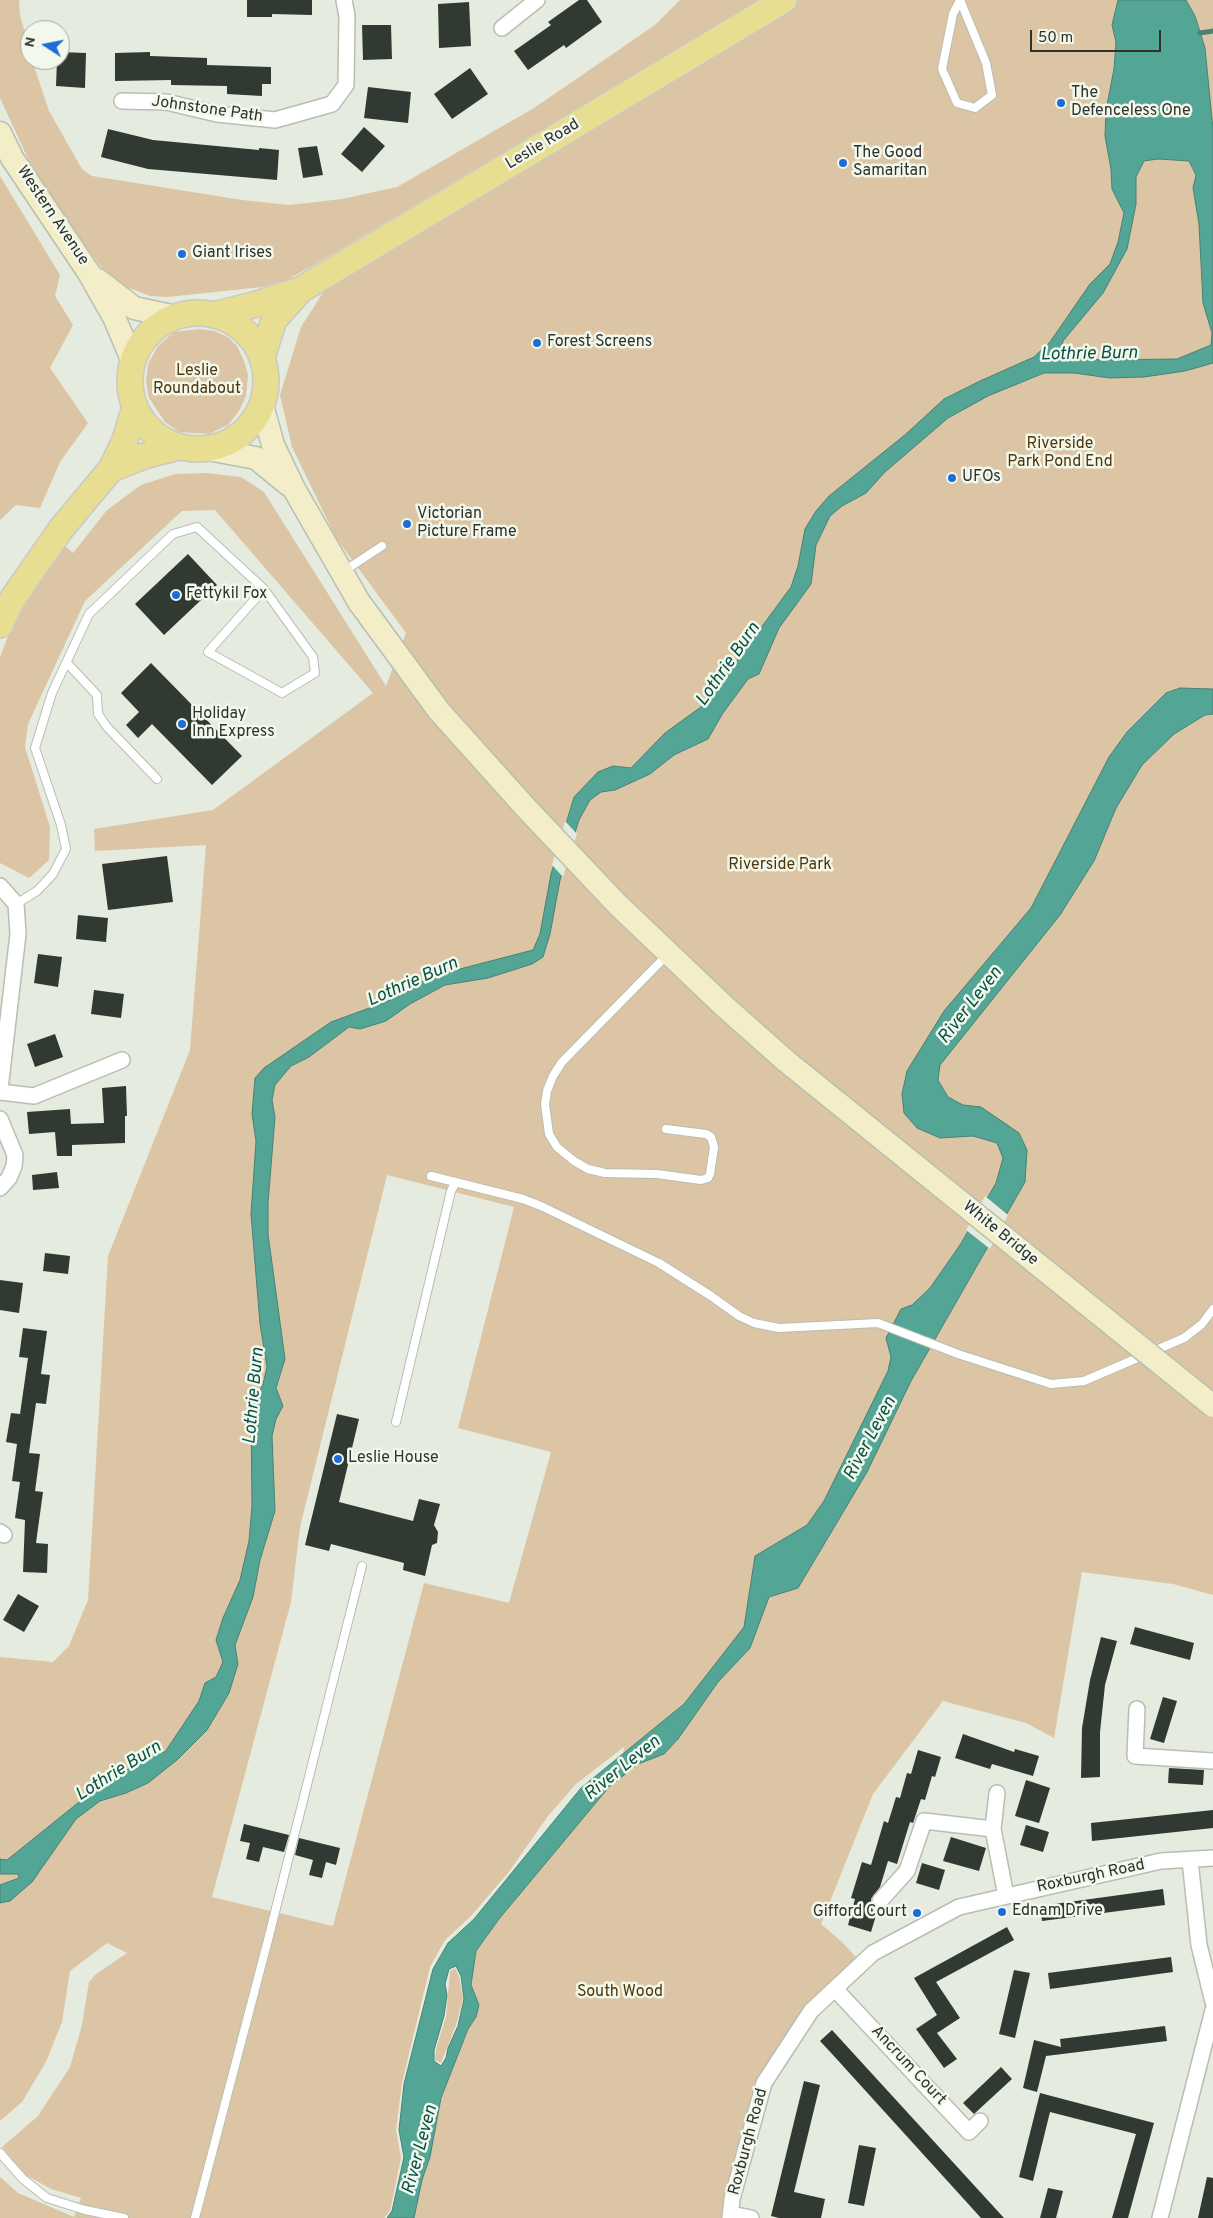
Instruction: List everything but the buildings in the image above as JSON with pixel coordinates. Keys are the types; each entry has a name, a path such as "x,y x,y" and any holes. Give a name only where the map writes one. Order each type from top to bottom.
{"main road":[{"name":"Leslie Road","path":"302,289 784,0"},
{"name":"Western Avenue","path":"0,133 12,158 90,273"},
{"path":"90,273 134,308 176,317"},
{"path":"90,273 114,317 133,362"},
{"path":"213,315 257,304 302,289"},
{"path":"262,357 274,320 302,289"},
{"path":"208,449 225,444 241,434 254,422 262,405 266,389 266,373 262,357 251,338 234,323 213,315 195,313 176,317 157,327 142,342 133,362 130,384 135,407 150,429 160,438 179,447 208,449 256,458 294,489"},
{"name":"White Bridge","path":"262,405 273,445 294,489 360,602 439,711 527,809 618,905 668,954 786,1061 1213,1406"},
{"path":"0,625 13,598 61,529 111,469 125,440 135,407"},
{"path":"111,469 144,456 179,447"}],"street":[{"name":"Johnstone Path","path":"122,101 166,102 217,114 275,120 332,104 346,85 347,16 344,0"},
{"path":"502,28 536,0"},
{"path":"0,886 16,904 18,934 0,1091 34,1096 122,1060"},
{"path":"0,1118 15,1155 14,1166 9,1178 0,1188"},
{"path":"1137,1709 1135,1756 1213,1761"},
{"path":"997,1793 993,1829 1006,1896"},
{"path":"880,1901 907,1871 924,1821 993,1829"},
{"name":"Roxburgh Road","path":"731,2216 732,2199 764,2083 811,2011 873,1953 959,1908 1161,1862 1213,1858"},
{"path":"1190,1860 1200,1946 1208,1963 1213,2002"},
{"name":"Ancrum Court","path":"835,1989 969,2132 980,2121"},
{"path":"1160,2218 1213,2010"},
{"path":"731,2216 751,2218"}],"lane":[{"path":"960,0 986,63 992,96 975,108 957,103 942,69 953,14 960,0"},
{"path":"16,904 37,891 53,874 66,849 61,825 36,748 52,693 89,614 173,534 197,527 264,589 313,656 315,673 282,693 208,652 264,589"},
{"path":"342,572 382,546"},
{"path":"67,663 98,695 98,714 107,727 157,779"},
{"path":"666,1129 706,1134 711,1137 714,1147 708,1178 701,1180 657,1174 605,1173 588,1169 574,1161 557,1147 549,1134 545,1104 553,1076 562,1062 668,954"},
{"path":"431,1176 523,1199 541,1206 659,1263 739,1316 754,1323 779,1328 878,1323 947,1350 1051,1384 1084,1381 1184,1338 1202,1324 1213,1309"},
{"path":"396,1422 451,1191 456,1182"},
{"path":"195,2218 269,1936 362,1566"},
{"path":"0,2153 23,2180 47,2198 84,2210 124,2218"}],"green space":[{"path":"0,0 19,0 21,20 20,70 35,70 49,111 82,169 92,176 242,200 289,205 342,199 397,187 534,108 655,25 680,0 759,0 309,268 284,281 262,287 168,297 150,296 116,283 105,272 78,236 29,161 0,98"},
{"name":"Riverside Park","path":"796,0 1213,0 1213,1595 1173,1584 1082,1572 1054,1738 1026,1723 943,1701 873,1794 821,1924 856,1957 795,2023 759,2085 729,2218 414,2218 422,2180 430,2157 441,2098 468,2029 476,2017 479,2005 471,1985 476,1951 499,1919 570,1833 609,1787 619,1779 624,1747 576,1784 548,1816 508,1873 471,1916 445,1940 430,1967 402,2083 396,2130 401,2158 390,2211 384,2218 0,2218 0,2177 18,2193 74,2217 81,2198 51,2189 24,2174 2,2147 38,2116 70,2067 82,2025 89,1982 95,1975 127,1953 107,1943 70,1971 62,2022 46,2062 22,2102 0,2121 0,1657 53,1662 69,1646 88,1600 108,1256 190,1050 206,845 95,851 94,829 213,810 373,693 215,510 182,511 85,601 28,724 25,747 50,827 49,860 29,878 0,863 0,657 12,626 63,544 73,553 107,510 141,485 175,474 206,473 241,477 264,492 386,686 406,633 336,538 292,447 280,395 301,327 331,280","holes":["387,1175 514,1207 458,1428 551,1452 509,1603 424,1583 333,1926 212,1897 291,1602 300,1527"]},
{"path":"0,176 60,275 55,296 73,325 50,368 88,423 60,462 40,508 16,505 0,520"},
{"name":"Leslie Roundabout","path":"198,329 215,331 229,338 237,346 248,375 246,396 239,411 228,425 209,434 179,432 165,422 149,398 146,382 148,364 158,346 174,332"},
{"path":"455,1968 459,1976 463,1999 456,2025 441,2063 435,2060 436,2049 446,2017 450,1971"}],"water":[{"path":"1118,0 1186,0 1195,16 1205,48 1213,129 1213,363 1185,371 1144,377 1110,378 1074,373 1044,373 988,396 948,418 885,472 866,493 842,506 830,516 816,545 811,584 779,628 759,674 748,679 723,713 708,739 674,755 650,774 615,790 601,792 590,800 579,820 560,880 550,934 543,957 532,964 488,978 445,985 410,1004 386,1021 360,1029 349,1027 309,1057 291,1066 275,1085 272,1100 275,1117 268,1203 268,1234 285,1359 276,1388 283,1406 276,1419 272,1436 275,1511 260,1560 253,1597 235,1645 238,1664 229,1693 207,1730 177,1760 148,1783 126,1793 100,1801 76,1819 32,1882 10,1901 0,1903 0,1885 19,1878 18,1874 0,1874 0,1859 7,1860 84,1798 151,1754 165,1752 199,1701 205,1683 216,1677 223,1662 216,1640 223,1618 240,1580 249,1541 252,1506 251,1407 263,1384 267,1367 260,1324 251,1214 256,1141 252,1114 255,1078 264,1068 331,1022 386,1002 409,991 429,977 533,950 540,934 551,874 574,797 598,772 613,766 631,768 665,733 705,704 791,587 798,566 805,529 816,511 829,496 906,434 944,399 1034,357 1050,342 1090,284 1110,264 1118,242 1124,213 1112,189 1111,169 1105,136 1106,110 1114,69 1116,42 1112,25","holes":["1158,159 1189,161 1196,175 1193,188 1199,224 1203,303 1212,333 1211,345 1177,359 1101,360 1060,356 1063,341 1103,293 1127,249 1136,204 1136,177 1144,161"]},
{"name":"River Leven","path":"1180,688 1213,689 1213,714 1205,715 1174,734 1142,765 1116,808 1094,861 1060,915 940,1065 938,1080 948,1097 963,1105 981,1107 1019,1133 1027,1150 1025,1182 911,1381 867,1472 798,1588 769,1597 750,1648 718,1682 678,1739 664,1754 638,1764 609,1787 499,1919 476,1951 471,1985 479,2005 476,2017 468,2029 441,2098 430,2157 422,2180 414,2218 387,2218 392,2211 404,2157 399,2130 404,2084 433,1969 448,1943 474,1919 581,1788 684,1704 744,1627 755,1556 807,1525 824,1501 888,1371 891,1357 886,1338 901,1309 912,1305 930,1288 960,1245 996,1183 1003,1158 997,1143 973,1136 940,1138 917,1128 904,1113 902,1094 907,1071 944,1011 1031,908 1109,757 1127,732 1166,693","holes":["456,1966 461,1976 464,1999 458,2026 441,2066 434,2061 434,2050 444,2016 447,1995 445,1984 449,1969"]}],"pier":[{"path":"565,821 577,834 563,877 552,865"},
{"path":"985,1196 1008,1215 990,1249 966,1230"}],"waterway":[{"path":"1200,33 1213,31"}],"place":[{"name":"The Defenceless One","path":"1061,103"},
{"name":"The Good Samaritan","path":"843,163"},
{"name":"Giant Irises","path":"182,254"},
{"name":"Forest Screens","path":"537,343"},
{"name":"UFOs","path":"952,478"},
{"name":"Victorian Picture Frame","path":"407,524"},
{"name":"Fettykil Fox","path":"176,595"},
{"name":"Holiday Inn Express","path":"182,724"},
{"name":"Leslie House","path":"338,1459"},
{"name":"Ednam Drive","path":"1002,1912"},
{"name":"Gifford Court","path":"917,1913"}],"water label":[{"name":"Lothrie Burn","path":"1089,355"},
{"name":"Lothrie Burn","path":"729,665"},
{"name":"Lothrie Burn","path":"413,983"},
{"name":"Lothrie Burn","path":"255,1396"},
{"name":"Lothrie Burn","path":"119,1772"}],"park label":[{"name":"Riverside Park Pond End","path":"1060,454"},
{"name":"South Wood","path":"620,1993"}]}
